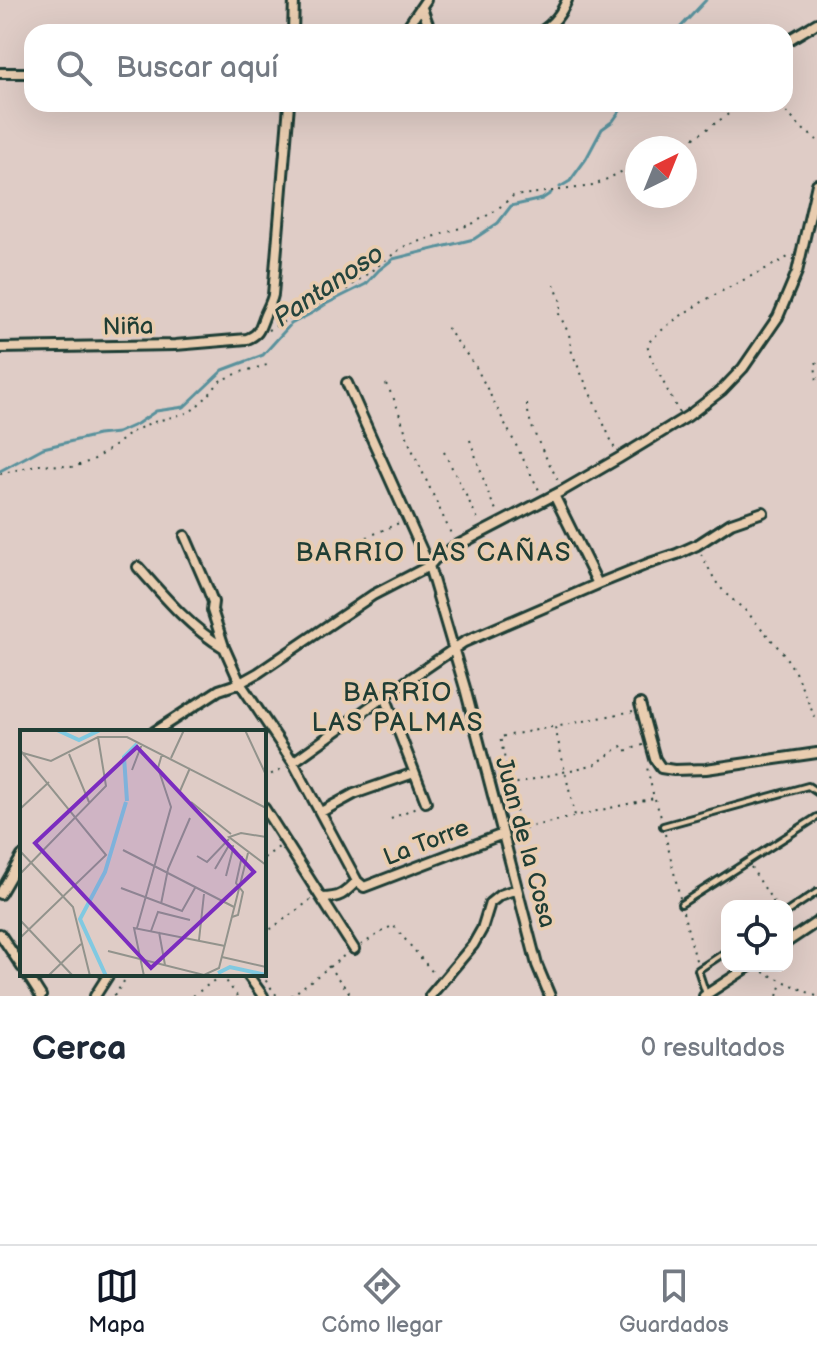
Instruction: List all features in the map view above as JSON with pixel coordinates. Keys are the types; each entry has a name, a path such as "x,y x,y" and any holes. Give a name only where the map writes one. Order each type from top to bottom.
{"street":[{"path":"293,24 294,0"},
{"path":"549,24 561,13 567,0"},
{"path":"410,24 424,4"},
{"path":"424,4 429,24"},
{"path":"793,37 817,23"},
{"path":"0,73 24,73"},
{"path":"256,335 262,328 273,295 288,112"},
{"path":"157,730 219,690 258,673 373,595 429,566 456,546 619,458 688,416 722,390 743,368 778,317 793,283 817,184"},
{"name":"Niña","path":"0,348 175,345 247,339 256,335"},
{"name":"Juan de la Cosa","path":"347,383 429,566 492,789 537,965 550,996"},
{"path":"558,493 598,584"},
{"path":"293,762 464,642 598,584 677,554 731,523 763,512"},
{"path":"185,536 213,602 212,610 224,647 240,683 293,762 360,884"},
{"path":"138,567 182,615 209,639 224,647"},
{"path":"385,696 426,802"},
{"path":"637,707 661,768 706,769 817,753"},
{"path":"321,812 354,794 414,773"},
{"path":"266,811 354,949"},
{"name":"La Torre","path":"336,898 360,884 503,834"},
{"path":"0,894 20,859"},
{"path":"430,996 478,937 490,903 500,895 517,889"},
{"path":"320,896 336,898 336,921"},
{"path":"793,938 817,922"},
{"path":"0,934 20,964"},
{"path":"706,995 741,972"},
{"path":"28,976 41,996"},
{"path":"95,996 108,976"},
{"path":"248,976 263,996"}],"lane":[{"path":"663,826 808,786 817,792"},
{"path":"681,904 817,817"},
{"path":"793,908 817,892"},
{"path":"706,995 698,970 721,955"}],"path":[{"path":"697,136 731,112"},
{"path":"786,112 817,140"},
{"path":"256,335 347,289 403,247 472,224 513,196 593,186 625,170"},
{"path":"688,416 681,415 674,405 647,344 669,323 709,298 802,249"},
{"path":"554,284 562,304 558,312 569,334 572,353 619,458"},
{"path":"447,328 476,367 544,500"},
{"path":"817,362 817,381"},
{"path":"0,474 40,464 74,467 93,460 130,433 150,423 190,412 220,381 267,365"},
{"path":"386,384 456,546"},
{"path":"527,404 528,416 558,493"},
{"path":"470,440 501,523"},
{"path":"444,452 484,531"},
{"path":"345,547 409,519"},
{"path":"697,545 716,582 783,653 817,722"},
{"path":"637,707 500,737 520,829 654,798"},
{"path":"555,727 575,816"},
{"path":"492,789 596,764 621,746 625,751 642,744"},
{"path":"645,757 663,826"},
{"path":"266,777 293,762"},
{"path":"391,819 426,802"},
{"path":"266,857 287,841"},
{"path":"748,862 772,900"},
{"path":"266,933 320,896"},
{"path":"291,996 328,966 393,925 442,983"},
{"path":"328,966 352,996"},
{"path":"763,972 816,996"},
{"path":"114,996 128,976"},
{"path":"193,996 219,976"},
{"path":"223,976 237,996"},
{"path":"262,976 277,996"},
{"path":"777,996 783,981"}],"waterway":[{"name":"Pantanoso","path":"684,24 706,0"},
{"name":"Pantanoso","path":"560,187 570,181 602,129 619,112"},
{"name":"Pantanoso","path":"0,471 43,448 117,433 156,411 184,407 223,370 263,355 291,324 366,284 393,259 474,239 498,223 511,206 542,199 551,193"}],"district":[{"name":"BARRIO LAS CAÑAS","path":"434,552"},
{"name":"BARRIO LAS PALMAS","path":"398,707"}]}
